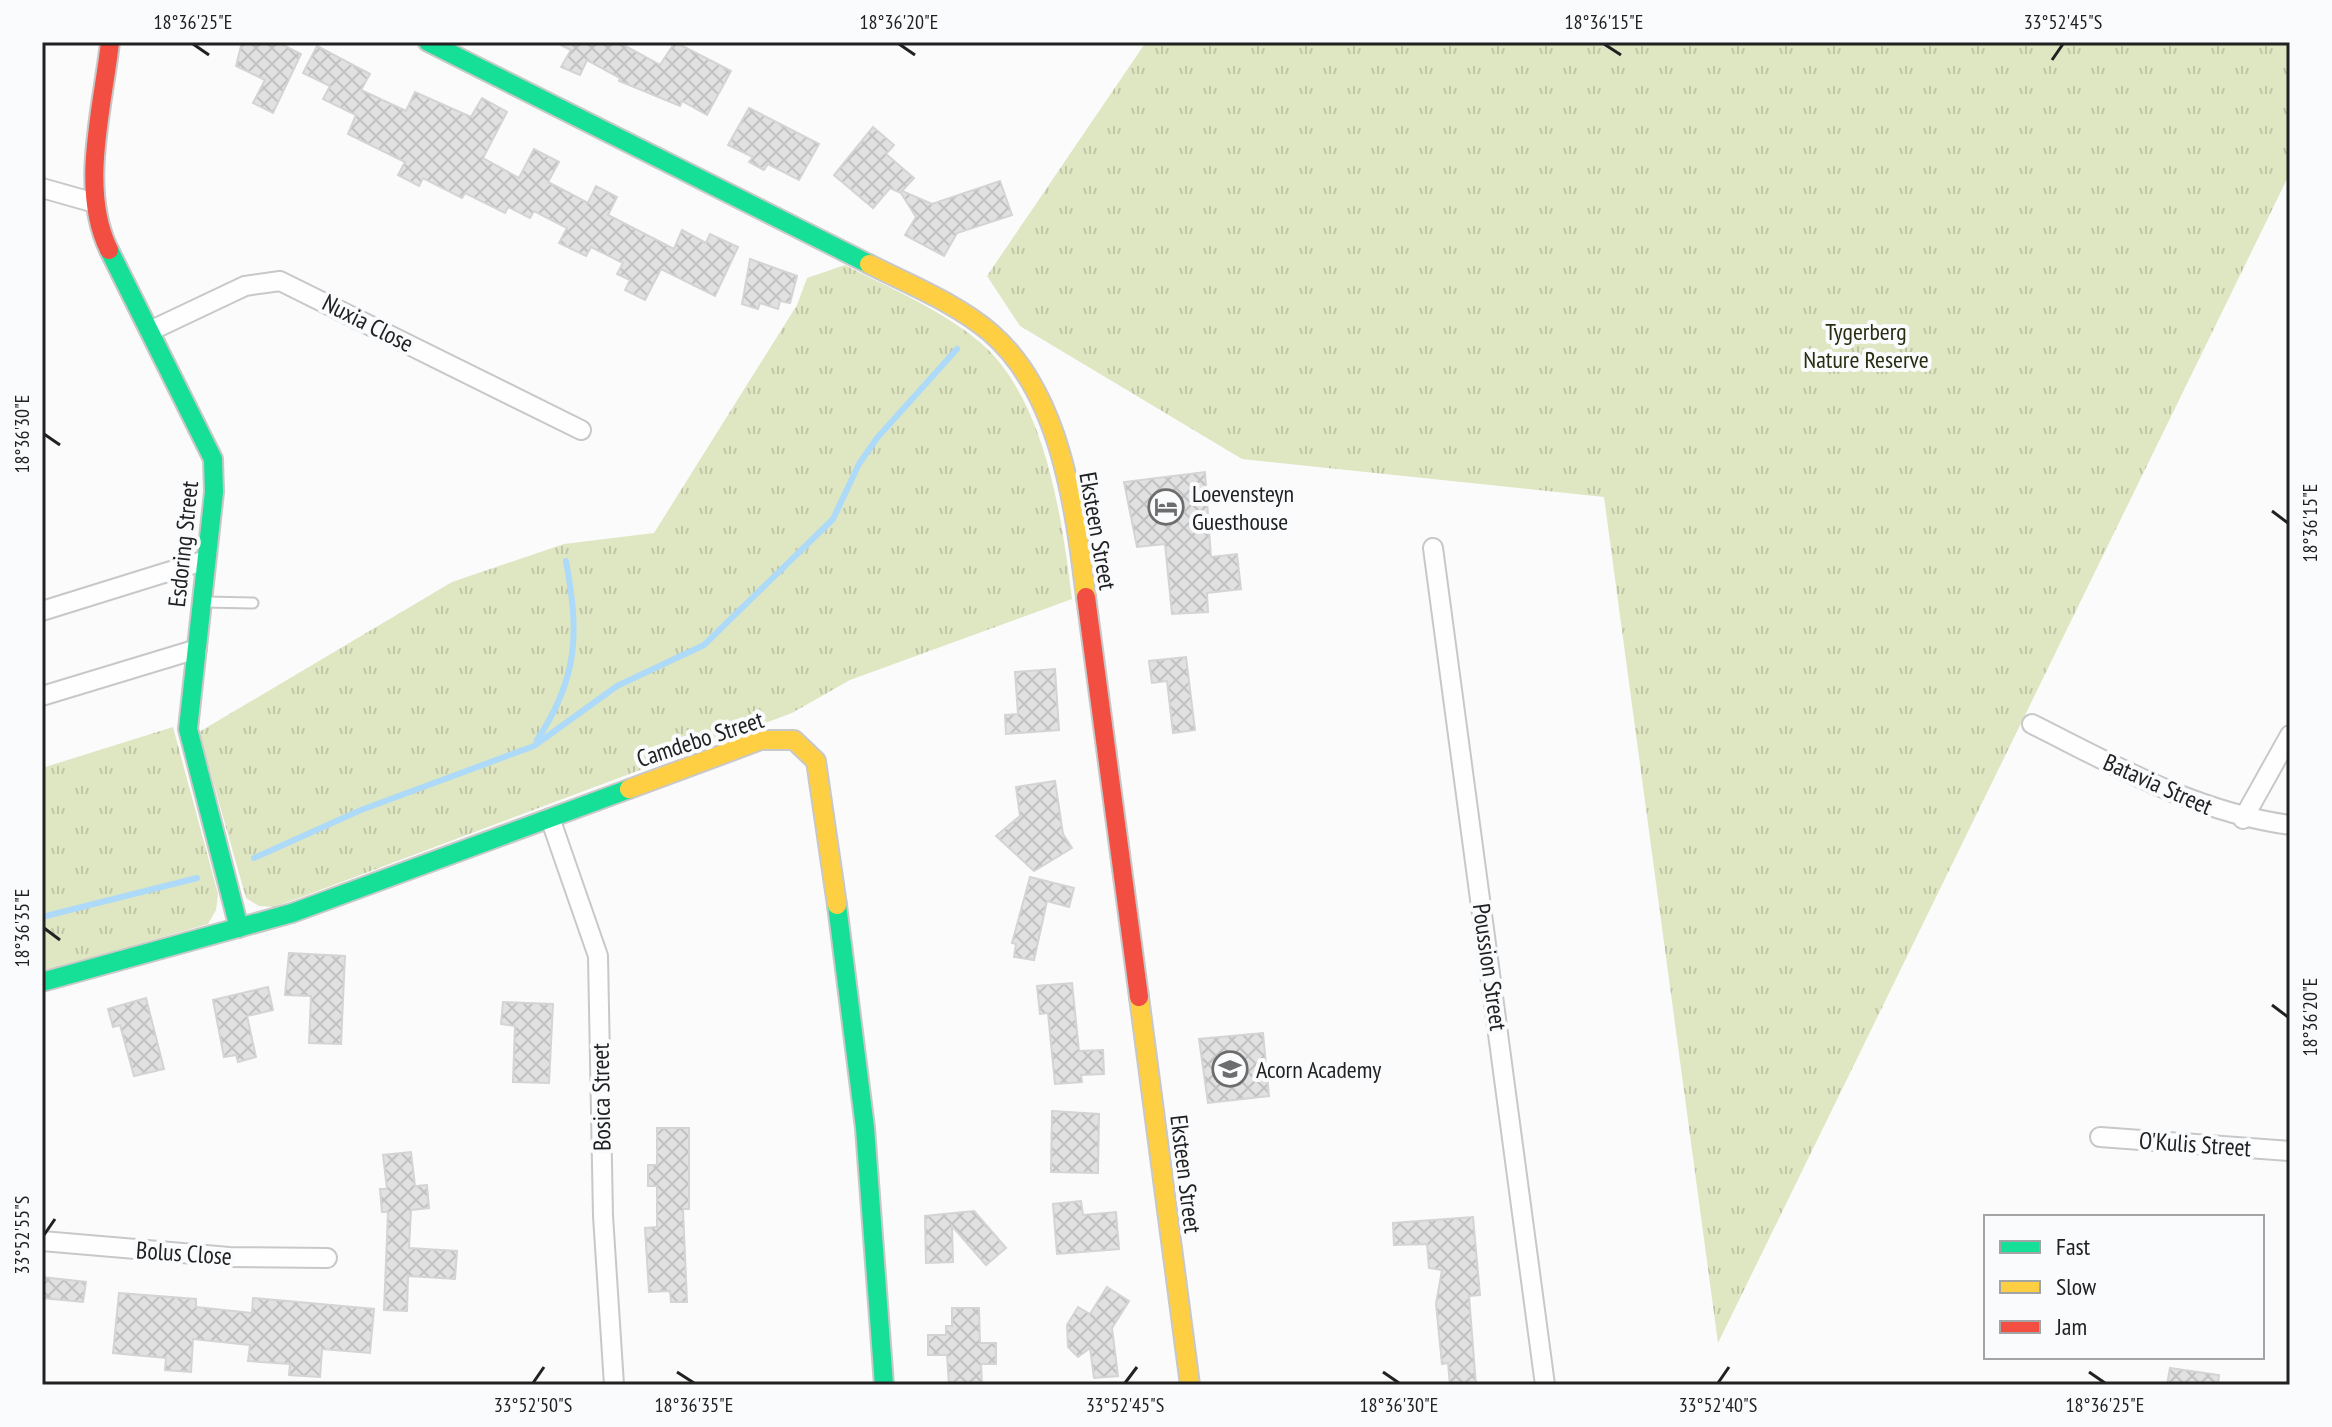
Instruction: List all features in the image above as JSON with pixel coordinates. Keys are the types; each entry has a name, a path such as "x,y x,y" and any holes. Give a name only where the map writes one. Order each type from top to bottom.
{"street":[{"name":"Esdoring Street","path":"110,42 95,203 98,228 213,459 188,729 191,753 239,928"},
{"name":"Eksteen Street","path":"428,42 946,303 995,336 1019,366 1039,402 1062,465 1077,527 1190,1385"},
{"path":"42,188 95,203"},
{"name":"Nuxia Close","path":"150,331 245,286 280,281 581,430"},
{"name":"Poussion Street","path":"1433,548 1545,1385"},
{"path":"42,611 206,560"},
{"path":"42,696 197,649"},
{"name":"Batavia Street","path":"2032,724 2162,790 2243,819 2290,825"},
{"path":"2243,819 2290,735"},
{"name":"Camdebo Street","path":"42,982 292,913 761,740 794,740 816,761 865,1128 884,1385"},
{"name":"Bosica Street","path":"550,818 598,956 603,1216 614,1385"},
{"name":"O'Kulis Street","path":"2100,1137 2290,1151"},
{"name":"Bolus Close","path":"42,1241 229,1257 327,1258"}],"lane":[{"path":"201,602 253,603"}],"green space":[{"name":"Tygerberg Nature Reserve","path":"1146,42 2290,42 2290,173 1718,1343 1604,497 1242,459 1020,326 987,276"},
{"path":"845,265 951,321 982,344 1004,368 1022,397 1047,463 1063,533 1072,599 850,680 792,713 275,907 259,906 246,898 199,732 452,582 564,544 654,533 797,305 807,278"},
{"path":"173,727 218,894 216,910 208,924 42,972 42,768"}],"building":[{"path":"242,42 277,42 301,54 273,113 253,103 265,80 236,66"},
{"path":"555,42 618,42 660,65 675,42 731,71 707,115 682,101 680,106 619,81 620,78 587,60 580,75 561,67 571,50"},
{"path":"317,46 370,74 361,90 406,111 415,92 471,117 482,98 507,112 483,158 519,178 534,149 559,162 548,182 588,203 596,186 617,197 608,215 674,249 682,230 706,243 710,234 738,247 715,296 661,269 645,300 625,290 630,280 617,274 623,263 591,247 586,256 559,243 567,228 534,211 530,218 508,207 505,213 465,193 462,198 423,178 419,186 398,175 405,162 348,134 356,115 323,99 330,86 303,73"},
{"path":"749,108 819,144 799,180 768,164 764,170 749,162 753,157 728,145"},
{"path":"873,127 894,145 886,154 914,178 902,191 932,204 1000,181 1012,215 957,233 944,256 905,235 916,217 901,193 890,188 873,208 834,175"},
{"path":"750,259 797,276 790,303 780,301 778,309 760,303 758,309 742,304"},
{"path":"1205,472 1211,557 1237,554 1241,589 1207,593 1208,612 1172,614 1165,544 1137,547 1124,482"},
{"path":"1186,657 1195,730 1173,733 1167,681 1152,683 1149,661"},
{"path":"1055,669 1059,730 1006,734 1005,715 1018,714 1015,672"},
{"path":"1055,781 1063,834 1072,848 1034,871 996,836 1020,816 1016,787"},
{"path":"1030,877 1074,888 1069,907 1047,901 1034,960 1014,957 1016,944 1012,943"},
{"path":"289,953 345,956 341,1044 309,1043 311,996 285,995"},
{"path":"1072,983 1079,1051 1103,1050 1104,1074 1081,1075 1082,1082 1055,1084 1048,1013 1040,1014 1037,986"},
{"path":"268,987 273,1010 247,1016 256,1057 238,1062 236,1055 224,1057 213,1000"},
{"path":"146,998 164,1069 134,1076 120,1025 113,1027 108,1009"},
{"path":"503,1002 553,1004 549,1083 513,1082 515,1026 501,1024"},
{"name":"Acorn Academy","path":"1263,1033 1269,1096 1208,1103 1199,1039"},
{"path":"1052,1111 1099,1114 1098,1173 1051,1172"},
{"path":"657,1128 689,1128 689,1209 683,1209 687,1302 671,1302 670,1291 649,1292 645,1228 657,1227 657,1186 648,1186 648,1165 657,1165"},
{"path":"411,1152 415,1186 427,1185 429,1208 411,1210 409,1248 457,1251 455,1279 408,1276 407,1311 384,1310 388,1212 382,1212 380,1189 387,1189 383,1155"},
{"path":"1081,1201 1083,1215 1116,1212 1119,1249 1057,1254 1053,1204"},
{"path":"974,1211 1006,1248 986,1265 952,1226 953,1262 926,1263 925,1216"},
{"path":"1473,1217 1480,1295 1469,1296 1476,1385 1450,1385 1448,1363 1442,1364 1436,1304 1442,1270 1429,1268 1427,1244 1394,1245 1393,1223"},
{"path":"42,1277 86,1282 83,1302 42,1298"},
{"path":"1107,1287 1129,1301 1112,1328 1118,1376 1094,1378 1090,1348 1078,1357 1068,1347 1067,1325 1078,1307 1090,1314"},
{"path":"119,1293 196,1299 196,1307 252,1313 253,1298 374,1309 370,1353 322,1349 320,1377 289,1375 290,1364 248,1361 250,1345 193,1339 191,1372 165,1370 166,1358 113,1353"},
{"path":"952,1308 979,1308 980,1343 996,1343 996,1364 981,1364 982,1385 949,1385 947,1355 928,1355 928,1335 946,1335 946,1326 952,1326"},
{"path":"2170,1368 2219,1375 2218,1385 2167,1385"}],"waterway":[{"path":"254,858 361,810 534,746 617,686 704,645 833,519 859,464 877,438 957,349"},
{"path":"537,740 561,695 572,654 573,610 566,561"},
{"path":"42,917 197,878"}],"traffic: fast":[{"path":"428,42 869,264"},
{"path":"109,250 213,459 214,492 188,729 239,928"},
{"path":"42,982 292,913 629,789"},
{"path":"837,905 865,1128 884,1385"}],"traffic: slow":[{"path":"869,264 932,295 977,322 1015,359 1034,388 1049,421 1070,492 1086,597"},
{"path":"629,789 761,740 794,740 816,761 837,905"},
{"path":"1139,997 1190,1385"}],"traffic: jam":[{"path":"109,250 100,226 94,175 110,42"},
{"path":"1086,597 1139,997"}],"place":[{"name":"Loevensteyn Guesthouse","path":"1166,507"},
{"name":"Acorn Academy","path":"1230,1069"}]}
